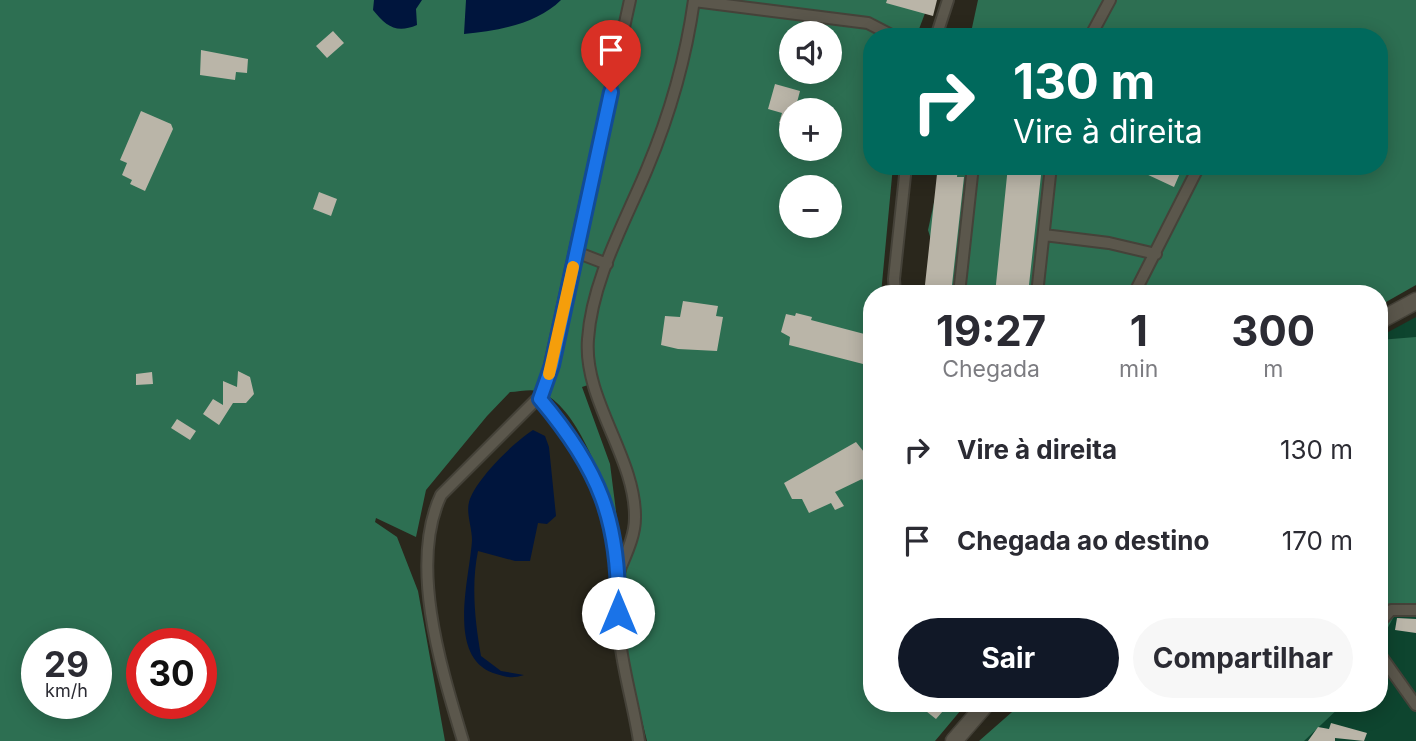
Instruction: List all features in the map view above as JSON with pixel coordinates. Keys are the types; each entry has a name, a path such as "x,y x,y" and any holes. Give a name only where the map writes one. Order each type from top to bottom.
{"main road":[{"path":"1388,316 1416,301"},
{"path":"954,741 979,712"}],"street":[{"path":"463,741 431,611 427,569 436,509 441,495 540,399 548,379 630,0"},
{"path":"939,28 947,0"},
{"path":"1095,28 1110,0"},
{"path":"618,578 633,532 635,507 589,366 588,339 593,309 607,264 669,110 686,51 694,1 867,23 877,28"},
{"path":"894,285 905,175"},
{"path":"960,285 972,175"},
{"path":"1038,285 1050,175"},
{"path":"1139,285 1195,175"},
{"path":"1044,235 1109,243 1156,254"},
{"path":"576,252 607,264"},
{"path":"540,399 572,437 598,484 612,528 618,578 620,645 639,741"},
{"path":"1388,613 1391,610 1416,610"},
{"path":"1388,666 1416,705"}],"green space":[{"path":"0,0 930,0 919,28 863,28 863,175 892,175 882,285 863,285 863,712 959,712 935,741 647,741 625,653 623,605 631,522 627,483 597,382 582,387 610,464 617,519 587,446 564,411 551,398 537,391 510,392 426,490 416,537 376,518 375,522 397,537 418,591 445,741 0,741"},
{"path":"978,0 1416,0 1416,285 1388,301 1388,285 945,285 928,230 940,175 1388,175 1388,28 972,28"},
{"path":"1416,317 1416,741 984,741 1020,712 1388,712 1388,332"},
{"path":"1416,337 1416,609 1399,607 1388,627 1388,339"},
{"path":"1012,712 1335,712 1304,741 979,741"}],"water":[{"path":"374,0 422,0 416,9 417,25 403,29 392,27 373,10"},
{"path":"466,0 561,0 528,21 490,31 464,34"},
{"path":"533,430 545,436 549,447 556,516 547,524 538,523 530,561 515,561 478,551 476,564 475,604 481,656 501,671 524,675 509,677 493,673 479,664 470,650 465,633 465,594 472,540 468,506 473,493 487,473 506,452"}],"building":[{"path":"887,0 937,0 933,16 886,3"},
{"path":"333,31 344,43 327,58 316,46"},
{"path":"201,50 248,59 247,73 236,72 235,80 200,75"},
{"path":"775,84 800,91 798,98 779,98 779,112 768,109"},
{"path":"141,111 171,124 173,129 145,191 130,184 132,180 122,175 127,163 120,160"},
{"path":"937,175 964,177 952,285 925,285"},
{"path":"1007,175 1041,175 1029,285 996,285"},
{"path":"1148,175 1179,175 1174,187"},
{"path":"319,192 337,199 331,216 313,209"},
{"path":"683,301 718,306 716,316 723,317 717,351 678,349 661,345 665,316 680,317"},
{"path":"796,313 812,317 811,320 863,334 863,364 789,345 790,337 781,332 786,314 795,316"},
{"path":"238,371 250,377 254,394 246,403 233,403 219,425 203,414 213,399 223,405 223,381 237,387"},
{"path":"152,372 153,384 136,385 136,374"},
{"path":"177,419 196,431 190,440 171,428"},
{"path":"856,442 863,451 863,481 835,492 844,506 835,510 831,503 809,513 802,499 792,499 784,483"},
{"path":"1397,618 1416,619 1416,633 1395,630"},
{"path":"927,712 942,712 936,719"},
{"path":"1331,723 1367,733 1364,741 1335,738 1335,741 1308,741 1318,727 1329,729"}],"slow traffic":[{"path":"549,374 573,267"}],"route":[{"path":"611,92 552,365 540,399 572,437 587,461 603,496 612,528 618,574 618,613"}]}
